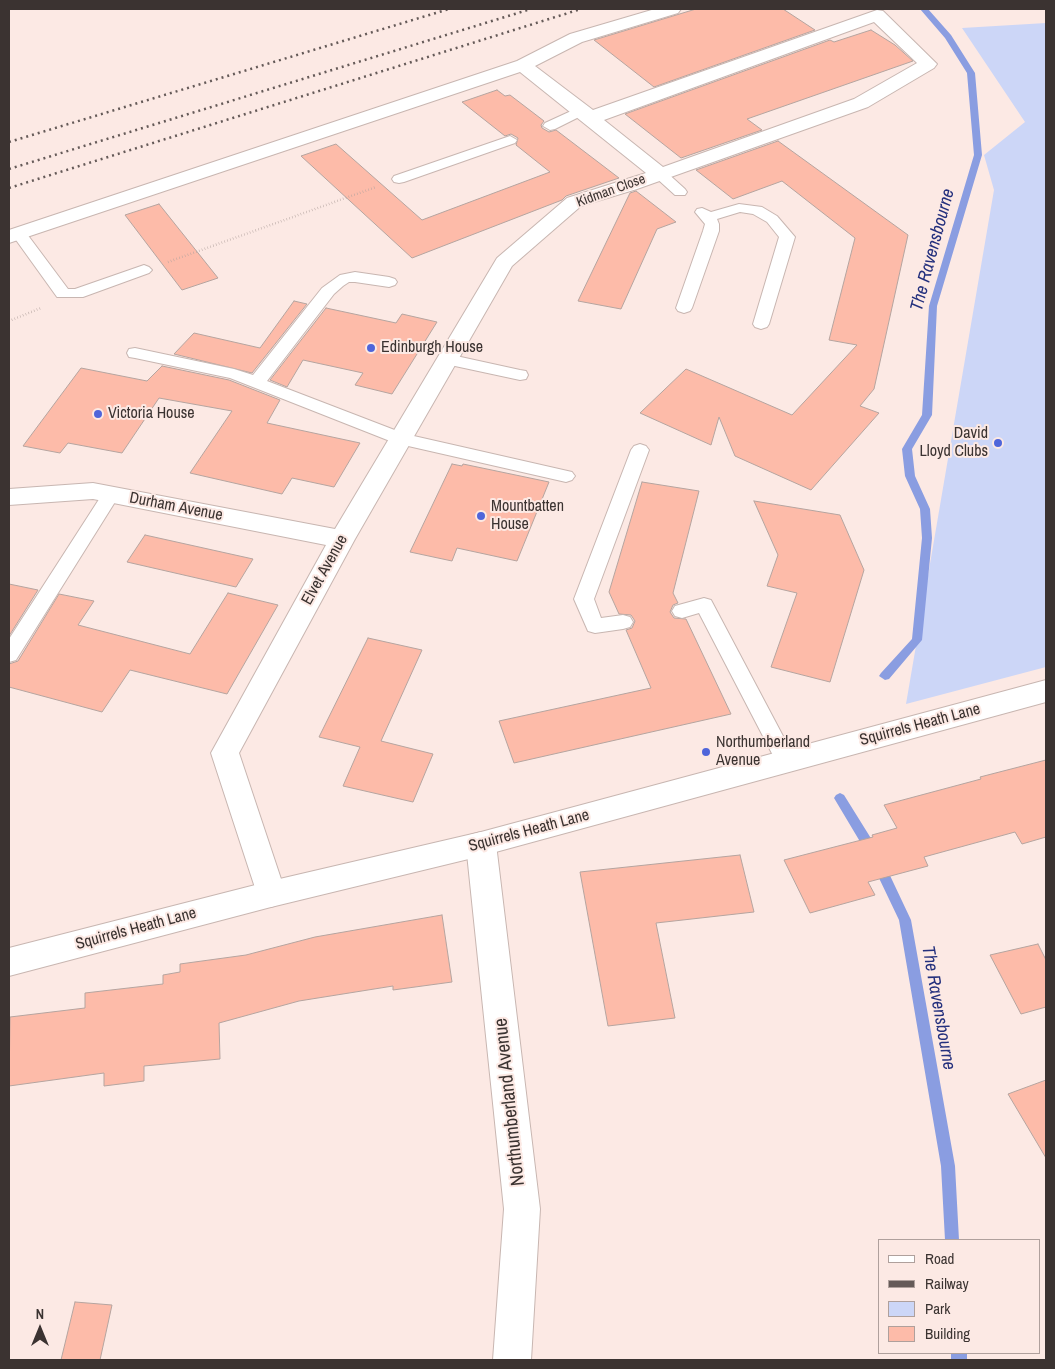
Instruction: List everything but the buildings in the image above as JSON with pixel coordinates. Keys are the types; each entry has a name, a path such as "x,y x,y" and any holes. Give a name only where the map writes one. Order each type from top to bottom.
{"street":[{"path":"14,235 523,65 576,38 672,9"},
{"path":"586,114 873,12"},
{"name":"Kidman Close","path":"504,262 574,202 630,185 659,173 861,103 928,64 873,12"},
{"path":"523,65 659,173"},
{"name":"Elvet Avenue","path":"271,894 226,753 342,539 504,262"},
{"name":"Durham Avenue","path":"9,497 93,491 342,539"},
{"name":"Squirrels Heath Lane","path":"9,962 271,894 481,844 1046,691"},
{"name":"Northumberland Avenue","path":"481,844 522,1209 512,1360"}],"lane":[{"path":"550,126 586,114"},
{"path":"399,179 510,140"},
{"path":"659,173 680,192"},
{"path":"684,308 712,224 705,214 739,208 757,210 772,219 787,237 761,324"},
{"path":"14,235 63,294 77,294 144,270"},
{"path":"256,383 336,283 345,278 355,277 389,282"},
{"path":"135,352 234,374 400,439 566,476"},
{"path":"447,359 520,375"},
{"path":"623,622 595,626 584,599 640,450"},
{"path":"9,655 111,494"},
{"path":"682,611 704,606 786,761"}],"path":[{"path":"144,270 399,179"}],"green space":[{"name":"David Lloyd Clubs","path":"1046,23 1046,667 906,704 994,190 984,155 1025,122 962,28"}],"waterway":[{"name":"The Ravensbourne","path":"885,676 917,640 927,538 925,509 910,476 907,449 927,415 933,306 978,155 971,73 948,37 924,9"},
{"name":"The Ravensbourne","path":"840,798 873,852 905,920 948,1166 952,1239"},
{"name":"The Ravensbourne","path":"959,1354 959,1360"}],"railway":[{"path":"9,142 449,9"},
{"path":"9,169 531,9"},
{"path":"9,188 581,9"}],"place":[{"name":"Edinburgh House","path":"371,348"},
{"name":"Victoria House","path":"98,414"},
{"name":"David Lloyd Clubs","path":"998,443"},
{"name":"Mountbatten House","path":"481,516"},
{"name":"Northumberland Avenue","path":"706,752"}]}
